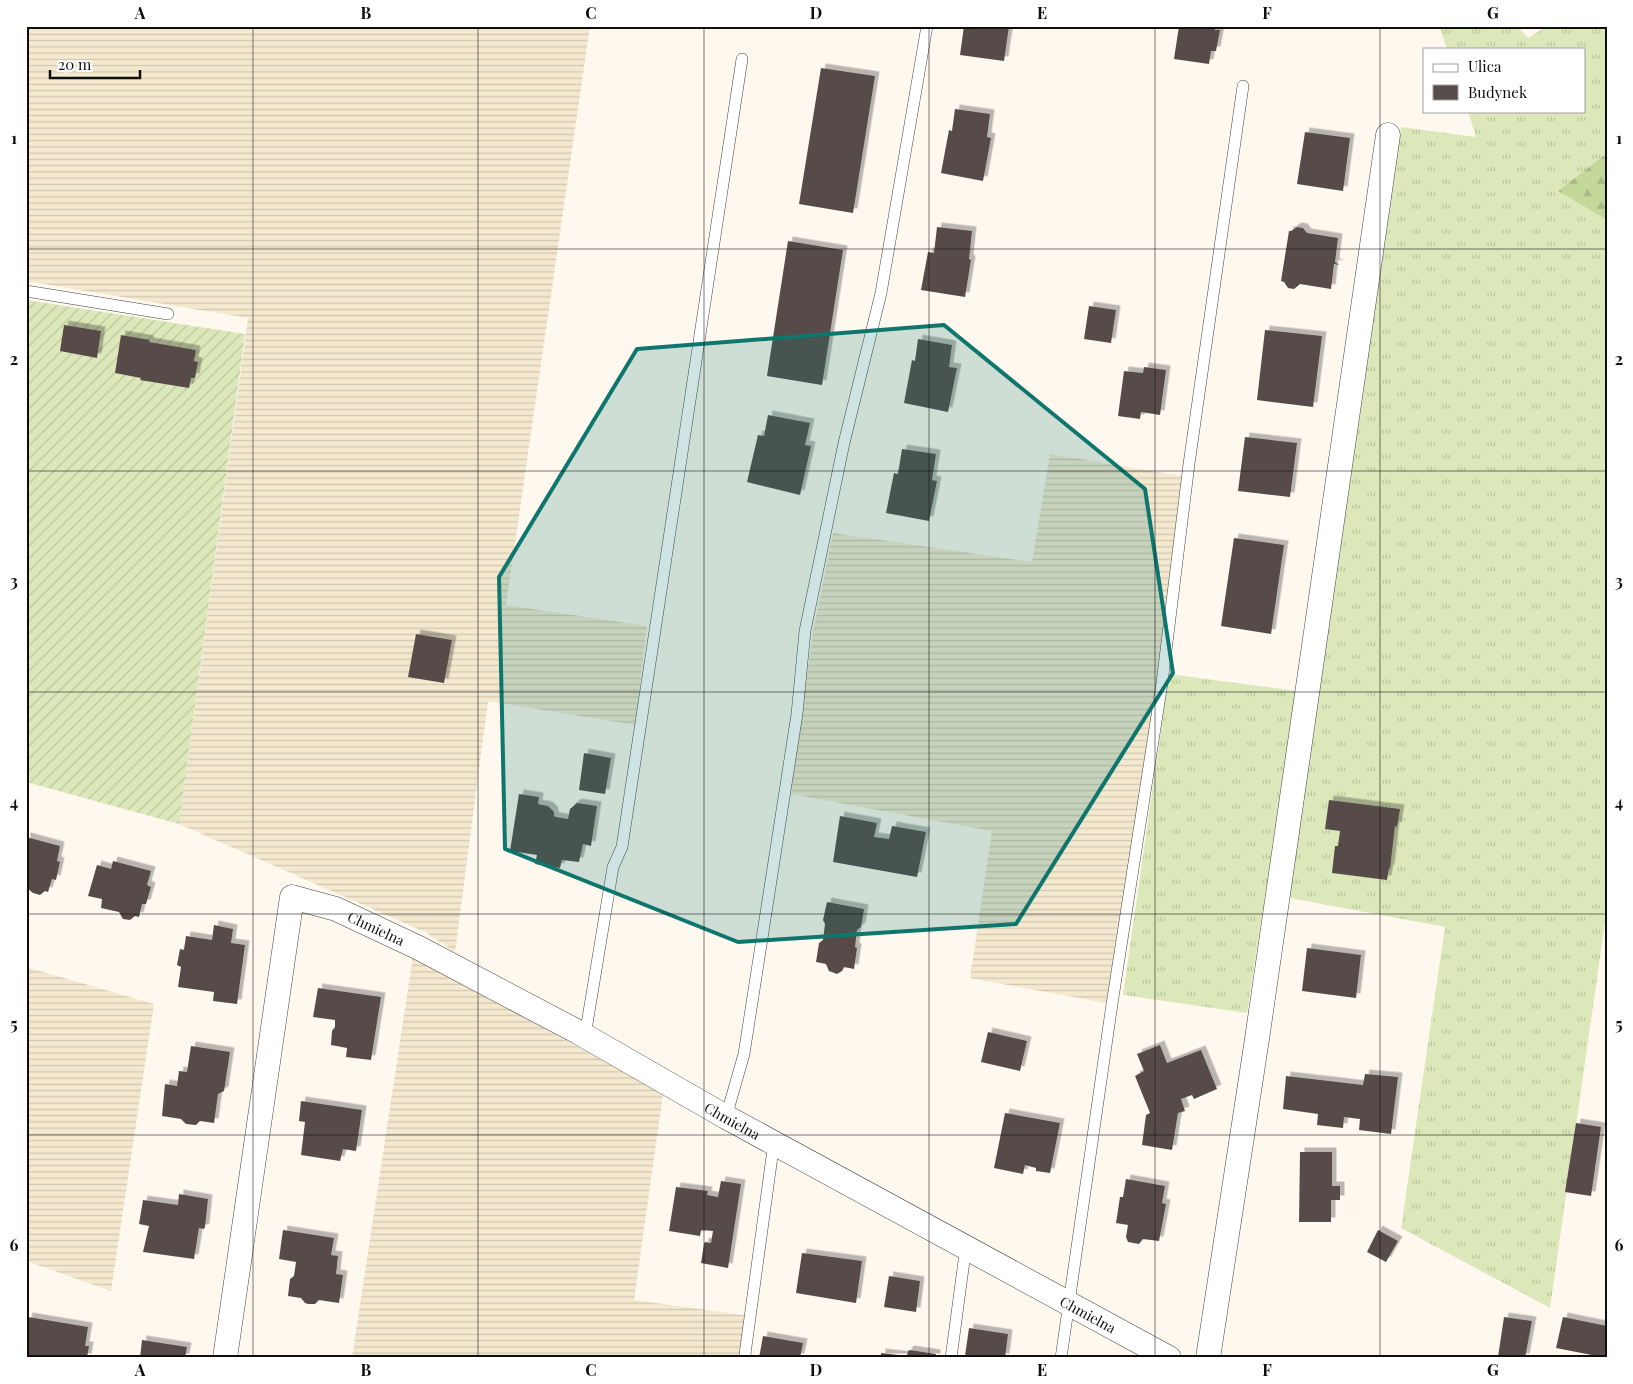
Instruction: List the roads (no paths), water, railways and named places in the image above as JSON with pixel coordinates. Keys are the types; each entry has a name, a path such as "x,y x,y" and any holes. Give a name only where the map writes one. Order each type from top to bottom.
{"street":[{"path":"1208,1358 1258,1029 1388,135"},
{"name":"Chmielna","path":"225,1358 292,897 336,909 419,948 585,1036 726,1117 966,1246 1168,1358"}],"lane":[{"path":"726,1117 744,1054 797,714 805,631 844,443 881,293 927,26"},
{"path":"585,1036 613,867 622,847 742,59"},
{"path":"1061,1358 1112,1004 1162,684 1189,464 1243,86"},
{"path":"26,291 168,314"},
{"path":"746,1358 745,1354 774,1142"},
{"path":"950,1358 966,1246"}]}
